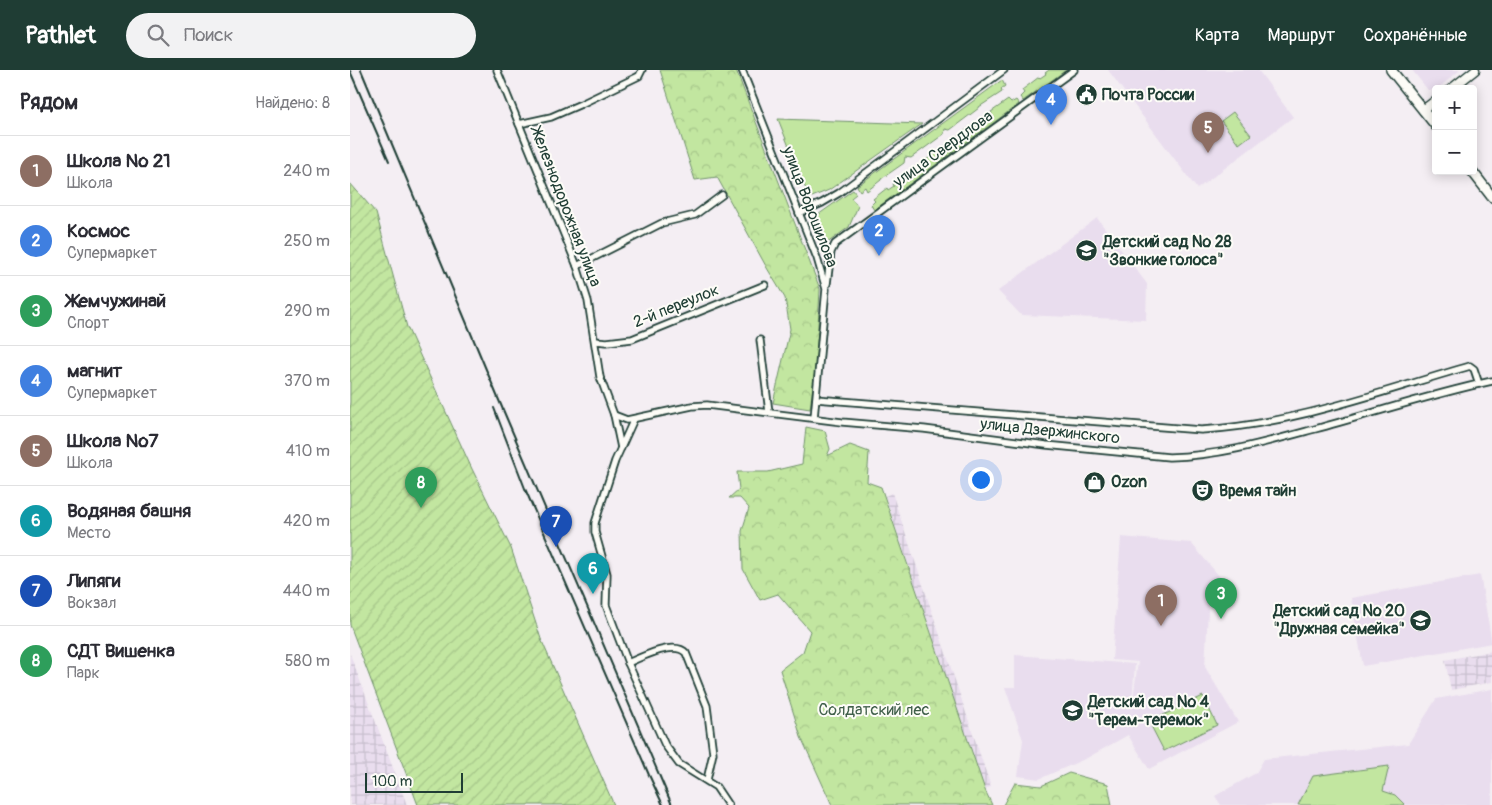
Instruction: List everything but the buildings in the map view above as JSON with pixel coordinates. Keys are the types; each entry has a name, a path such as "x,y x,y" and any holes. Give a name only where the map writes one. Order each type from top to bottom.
{"main road":[{"path":"1391,70 1432,121"},
{"path":"1456,85 1475,70"},
{"path":"1423,110 1432,103"},
{"path":"1475,175 1492,197"}],"street":[{"name":"Железнодорожная улица","path":"496,70 577,266 588,301 600,377 614,415 621,448"},
{"path":"519,124 551,117 581,104 639,76 642,70"},
{"name":"улица Ворошилова","path":"742,70 817,258 826,289 814,418"},
{"name":"улица Свердлова","path":"799,213 839,193 1004,70"},
{"name":"улица Свердлова","path":"826,289 831,252 835,244 1074,70"},
{"path":"577,266 662,223 695,215 722,195"},
{"name":"2-й переулок","path":"595,341 607,342 632,339 766,285"},
{"path":"760,340 769,412"},
{"name":"улица Дзержинского","path":"816,399 1201,430 1230,428 1287,417 1470,366 1474,369 1479,384"},
{"name":"улица Дзержинского","path":"614,415 622,419 634,419 692,406 707,405 924,429 1046,445 1169,457 1188,457 1247,448 1492,381"},
{"path":"634,419 621,448 597,514 595,532 607,574 606,605 628,662 665,745 679,764 716,787 728,805"},
{"path":"628,662 648,653 673,648 681,649 686,653 707,706 713,753 707,780"}],"shaded area":[{"path":"1108,70 1258,70 1293,117 1197,189"},
{"path":"1412,70 1460,70 1442,85 1432,85 1432,90 1428,90"},
{"name":"Детский сад № 28 \"Звонкие голоса\"","path":"1097,218 1147,284 1146,320 1021,315 998,291"},
{"path":"892,493 991,787 984,789 885,496"},
{"path":"1121,537 1191,543 1220,577 1209,592 1205,667 1238,722 1149,769 1128,735 1087,758 1039,779 1018,776 1023,740 1005,687 1015,687 1015,655 1135,664 1131,714 1138,662 1112,660"},
{"name":"Детский сад № 20 \"Дружная семейка\"","path":"1480,575 1492,643 1363,666 1351,598"},
{"path":"1492,651 1492,682 1451,690 1445,660"},
{"path":"350,654 407,805 350,805"},
{"path":"1492,689 1492,805 1221,805 1215,796 1256,773 1264,759 1408,744 1436,699"}],"green space":[{"path":"660,70 736,70 820,289 816,362 810,409 773,403 790,329 785,298 717,177 695,180"},
{"path":"1049,70 1066,70 1023,101 1020,97 1024,93 1022,90"},
{"path":"1002,80 1005,86 1001,89 1002,92 950,130 945,129 944,134 911,158 905,157 904,163 867,191 865,187 860,191 857,186"},
{"path":"1008,100 1011,103 1016,100 1019,104 874,210 871,205 875,201 873,199 887,188 888,190 894,186 893,184 910,172 916,173 918,166 949,143 955,144 957,137 985,116 987,118 992,114 991,112"},
{"path":"1233,112 1251,135 1239,144 1221,121"},
{"path":"778,119 922,124 829,190 812,197 807,192"},
{"path":"350,183 376,213 407,327 472,469 511,548 541,639 614,805 418,805 350,625"},
{"path":"853,190 856,194 851,198 858,206 849,227 826,244 815,217"},
{"name":"Солдатский лес","path":"806,427 825,431 830,449 827,456 850,445 869,452 867,482 881,487 985,790 992,805 832,805 801,737 780,670 803,652 810,631 778,594 760,600 743,569 742,531 749,508 740,498 729,498 739,489 737,472 768,472 802,464"},
{"path":"1203,696 1217,725 1164,751 1149,722"},
{"path":"1389,766 1383,791 1395,795 1405,805 1298,805 1313,776"},
{"path":"1069,773 1108,784 1112,805 1003,805 1015,783 1041,786"}],"railway":[{"path":"361,70 498,398 672,805"},
{"path":"350,71 389,161"},
{"path":"494,408 526,491 663,805"}],"place":[{"name":"Почта России","path":"1086,95"},
{"name":"магнит","path":"1051,125"},
{"name":"Школа №7","path":"1208,153"},
{"name":"Детский сад № 28 \"Звонкие голоса\"","path":"1087,251"},
{"name":"Космос","path":"879,256"},
{"name":"Ozon","path":"1095,482"},
{"name":"Время тайн","path":"1203,491"},
{"name":"СДТ Вишенка","path":"421,508"},
{"name":"Липяги","path":"556,547"},
{"name":"Водяная башня","path":"593,594"},
{"name":"Жемчужинай","path":"1221,619"},
{"name":"Детский сад № 20 \"Дружная семейка\"","path":"1421,620"},
{"name":"Школа № 21","path":"1161,626"},
{"name":"Детский сад № 4 \"Терем-теремок\"","path":"1072,711"}]}
